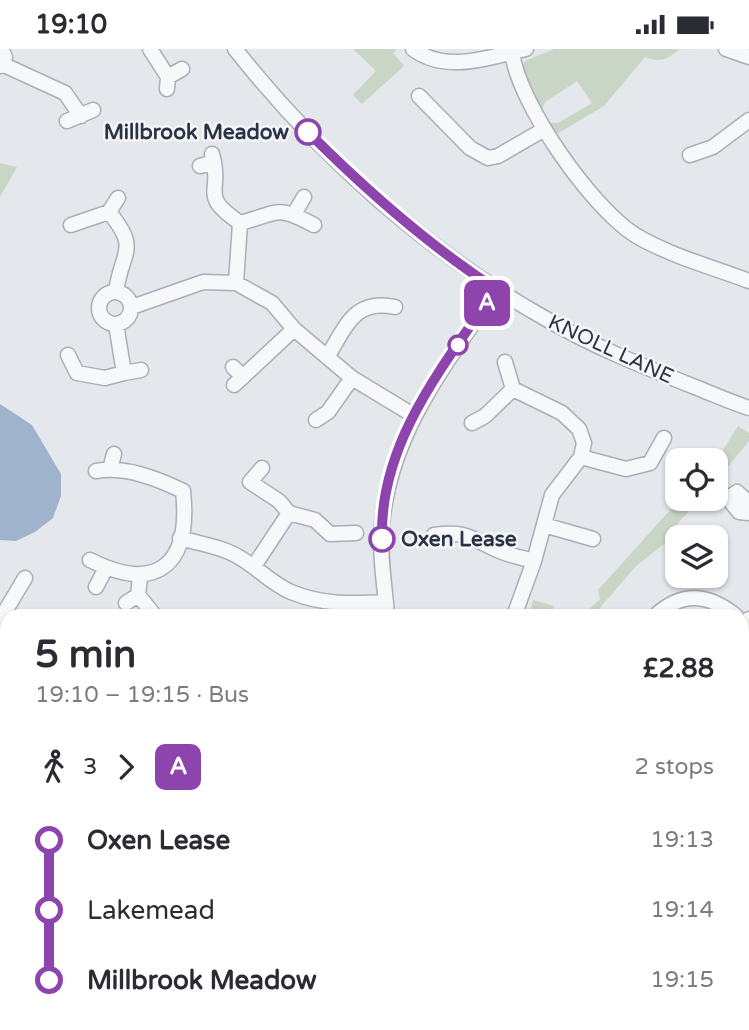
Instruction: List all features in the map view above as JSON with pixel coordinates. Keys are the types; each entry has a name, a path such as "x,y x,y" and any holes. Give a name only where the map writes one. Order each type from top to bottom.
{"street":[{"path":"150,49 167,83 182,69"},
{"name":"KNOLL LANE","path":"235,49 270,93 333,157 458,264 539,315 624,359 749,408"},
{"path":"413,49 428,58 454,63 519,50 518,78 543,130 594,197 628,230 749,281"},
{"path":"726,49 749,57"},
{"path":"3,56 65,93 80,116"},
{"path":"419,96 470,148 488,158 498,156 543,130"},
{"path":"690,155 713,147 749,120"},
{"path":"209,161 214,200 219,208 240,223"},
{"path":"294,214 304,197"},
{"path":"71,225 109,212 118,198"},
{"path":"240,223 275,210 294,214 314,225"},
{"path":"109,212 124,230 128,246 116,291"},
{"path":"236,283 240,223"},
{"path":"132,307 203,282 236,283 272,303 294,328 352,378 413,415"},
{"path":"180,538 231,553 254,566 271,582 314,599 387,609 382,528 393,465 413,415 496,289"},
{"path":"116,291 130,299 132,307 128,319 116,324 108,323 99,311 103,297 116,291"},
{"path":"327,357 355,314 376,303 395,307"},
{"path":"116,324 124,373"},
{"path":"237,376 294,328"},
{"path":"68,355 73,378 105,378 141,370"},
{"path":"505,362 513,389 562,413 574,422 584,443 582,457 552,495 534,561 517,609"},
{"path":"327,417 352,378"},
{"path":"484,422 513,389"},
{"path":"582,457 634,469 650,463 664,438"},
{"path":"90,560 106,568 140,577 160,570 173,560 185,510 185,486 106,465"},
{"path":"262,468 250,482 279,501 289,513 315,520 330,534 356,533"},
{"path":"254,566 289,513"},
{"path":"544,525 593,539"},
{"path":"434,535 454,532 473,535 502,552 534,561"},
{"path":"96,587 106,568"},
{"path":"140,577 132,599 146,609"},
{"path":"7,609 25,578"},
{"path":"665,609 677,601 704,598 717,601 727,609"}],"green space":[{"path":"353,49 397,49 393,53 404,66 362,104 353,95 376,71"},
{"path":"554,49 679,49 663,59 645,57 604,106 557,134 549,123 558,123 592,103 577,81 545,102 541,112 521,69 525,61"},
{"path":"0,163 17,167 0,197"},
{"path":"738,426 749,433 749,441 728,466 728,448 724,448"},
{"path":"669,511 689,511 676,525 665,525 665,543 636,566 599,609 589,609 600,599 598,590"},
{"path":"533,600 554,606 553,609 531,608"}],"water":[{"path":"0,404 32,425 61,474 61,496 53,518 35,532 16,541 0,540"}],"bus line":[{"name":"A","path":"308,132 333,157 458,264 496,289 425,393 401,441 388,482 382,539"}],"place":[{"name":"Millbrook Meadow","path":"308,132"},
{"name":"Oxen Lease","path":"382,539"}]}
